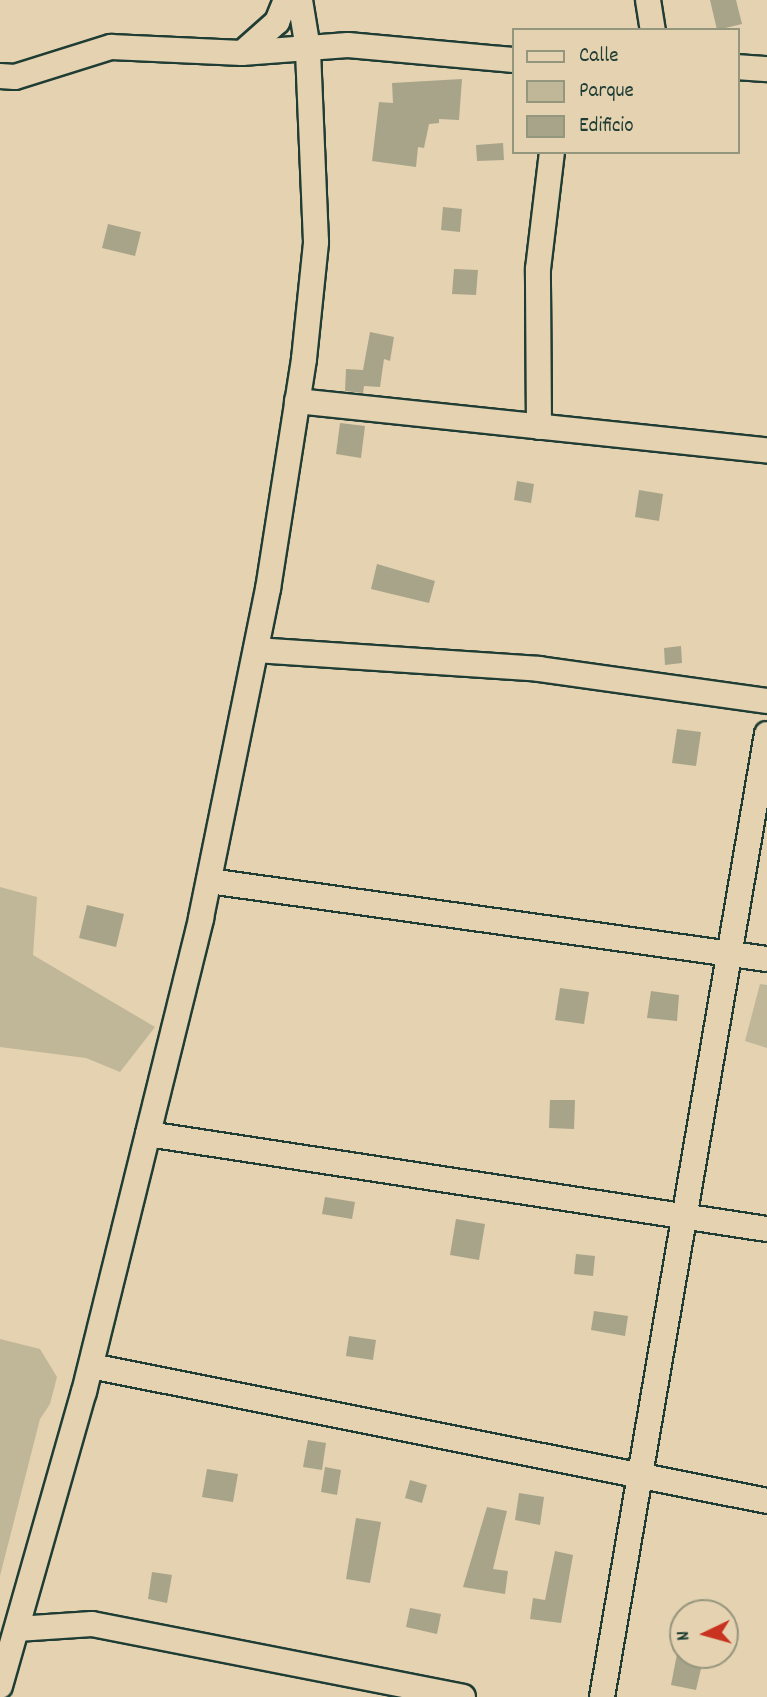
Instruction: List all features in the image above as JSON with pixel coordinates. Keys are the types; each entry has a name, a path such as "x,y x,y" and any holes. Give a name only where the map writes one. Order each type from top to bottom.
{"street":[{"path":"242,53 277,22 286,0"},
{"path":"0,1686 91,1366 209,881 256,650 297,401 316,242 308,50 300,0"},
{"path":"648,0 653,28"},
{"path":"0,76 15,77 111,47 242,53 348,45 512,60"},
{"path":"739,67 767,69"},
{"path":"539,426 538,269 552,154"},
{"path":"297,401 767,450"},
{"path":"256,650 539,669 767,701"},
{"path":"602,1697 643,1476 767,734"},
{"path":"209,881 767,959"},
{"path":"148,1134 767,1229"},
{"path":"91,1366 767,1501"},
{"path":"17,1629 92,1624 463,1697"}],"green space":[{"path":"0,887 37,897 33,955 155,1027 120,1072 86,1058 0,1047"},
{"path":"760,984 767,985 767,1048 745,1041"},
{"path":"0,1339 40,1349 57,1377 50,1404 40,1419 0,1576"}],"building":[{"path":"710,0 736,0 742,24 717,28"},
{"path":"462,79 459,120 439,119 439,123 429,124 424,148 418,147 416,167 372,161 379,102 393,103 392,83"},
{"path":"503,143 504,160 477,161 476,145"},
{"path":"443,207 462,209 460,232 441,230"},
{"path":"108,224 141,232 135,256 102,248"},
{"path":"454,269 478,270 476,295 452,294"},
{"path":"370,332 394,337 390,361 384,359 380,387 364,386 363,393 345,391 346,369 363,370"},
{"path":"340,423 365,426 361,458 336,454"},
{"path":"517,481 534,484 531,503 514,500"},
{"path":"639,490 663,494 659,521 635,517"},
{"path":"377,564 435,581 429,603 371,589"},
{"path":"681,646 682,663 665,665 664,648"},
{"path":"677,729 701,732 696,766 672,763"},
{"path":"87,905 124,914 116,947 79,938"},
{"path":"560,988 589,992 584,1024 555,1020"},
{"path":"651,991 679,995 677,1021 647,1018"},
{"path":"550,1100 575,1100 574,1129 549,1128"},
{"path":"325,1197 355,1202 352,1219 322,1214"},
{"path":"456,1219 485,1224 479,1260 450,1255"},
{"path":"576,1254 595,1256 593,1276 574,1274"},
{"path":"594,1311 628,1316 625,1336 591,1330"},
{"path":"349,1336 376,1340 373,1360 346,1356"},
{"path":"308,1440 326,1443 322,1470 303,1467"},
{"path":"325,1467 341,1470 337,1495 321,1492"},
{"path":"207,1469 238,1474 233,1502 202,1497"},
{"path":"410,1480 427,1485 422,1503 405,1498"},
{"path":"519,1493 544,1497 540,1525 515,1520"},
{"path":"487,1507 507,1511 493,1569 508,1571 505,1594 463,1587"},
{"path":"356,1518 381,1522 370,1583 346,1579"},
{"path":"555,1551 573,1555 561,1623 530,1619 533,1598 545,1600"},
{"path":"152,1572 172,1575 167,1603 148,1599"},
{"path":"410,1608 441,1614 437,1634 406,1627"},
{"path":"674,1669 701,1669 696,1690 671,1685"}]}
